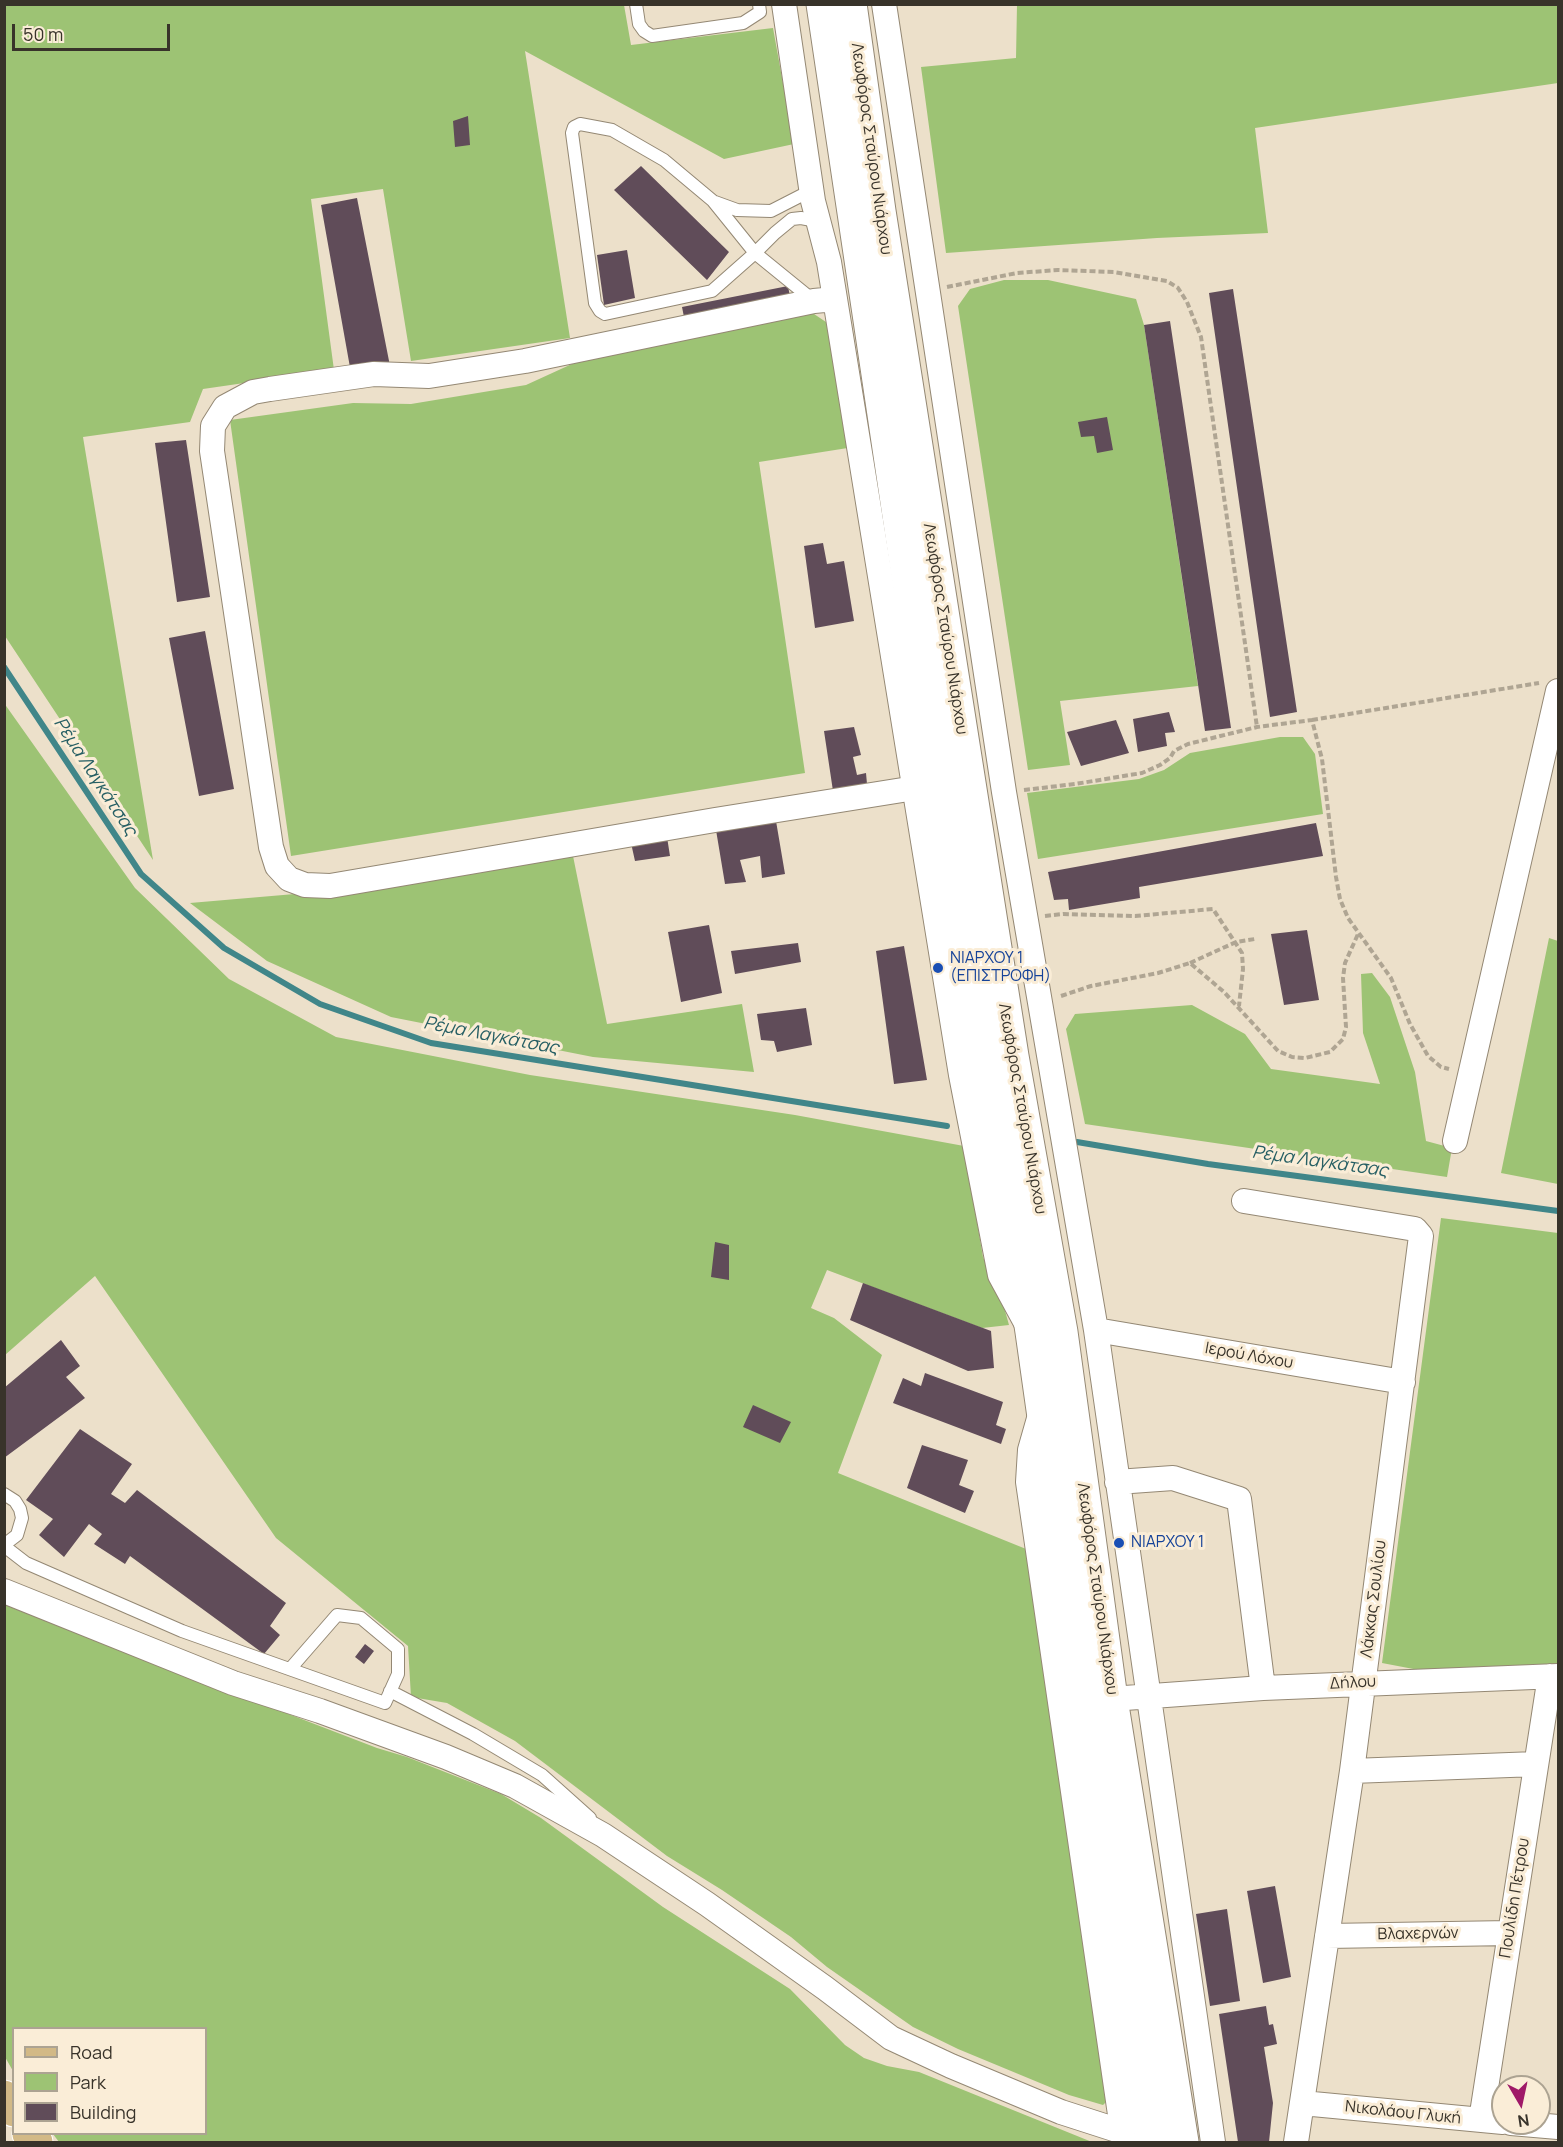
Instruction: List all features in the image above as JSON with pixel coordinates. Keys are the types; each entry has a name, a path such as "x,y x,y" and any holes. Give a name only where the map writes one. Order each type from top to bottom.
{"main road":[{"name":"Λεωφόρος Σταύρου Νιάρχου","path":"823,4 975,1016 1032,1332 1084,1707 1133,2139"},
{"name":"Λεωφόρος Σταύρου Νιάρχου","path":"850,4 879,211 1012,1056 1061,1332 1111,1699 1182,2142"}],"street":[{"path":"784,4 817,221 829,262 824,300 915,788 961,1076 1000,1275 1032,1332"},
{"path":"884,4 1004,792 1039,1008 1096,1330 1213,2142"},
{"path":"824,300 525,361 429,376 374,374 253,392 225,407 213,426 212,452 271,847 278,866 289,879 305,885 330,886 915,788"},
{"path":"1455,1141 1553,686"},
{"name":"Λάκκας Σουλίου","path":"1244,1201 1415,1229 1421,1236 1352,1772 1296,2142"},
{"name":"Ιερού Λόχου","path":"1096,1330 1403,1382"},
{"path":"1117,1482 1173,1478 1239,1499 1263,1688"},
{"path":"4,1591 233,1683 320,1711 483,1772 552,1806 627,1851 788,1961 891,2038 1061,2112 1133,2139"},
{"name":"Δήλου","path":"1111,1699 1263,1688 1554,1676"},
{"name":"Πουλίδη Πέτρου","path":"1496,2075 1510,1933 1536,1764 1554,1676"},
{"path":"1352,1772 1536,1764"},
{"name":"Βλαχερνών","path":"1327,1936 1510,1933"},
{"name":"Νικολάου Γλυκή","path":"1302,2103 1491,2121"}],"lane":[{"path":"636,4 639,24 651,36 743,23 760,12 759,4"},
{"path":"817,221 792,219 755,253 712,291 605,314 595,303 572,133 574,127 580,124 612,130 664,160 713,201 755,253 824,300"},
{"path":"713,201 737,210 771,211 812,190"},
{"path":"4,1494 15,1501 22,1518 17,1535 4,1545 26,1563 182,1631 385,1703 398,1674 398,1649 361,1618 337,1615 290,1669"},
{"path":"390,1691 473,1734 542,1775 627,1851"}],"path":[{"path":"927,291 1017,273 1058,270 1114,272 1167,281 1178,288 1187,302 1201,337 1257,727"},
{"path":"1004,792 1142,773 1160,765 1170,758 1174,751 1188,744 1257,727 1553,686"},
{"path":"1312,720 1322,759 1336,877 1340,899 1348,918 1391,978 1413,1030 1428,1056 1441,1066 1470,1075"},
{"path":"1026,928 1042,917 1063,914 1135,916 1213,909 1242,952 1243,969 1239,1007"},
{"path":"1190,963 1239,1007 1278,1052 1292,1057 1305,1058 1330,1052 1344,1039 1347,1027 1343,978 1345,963 1359,934"},
{"path":"1039,1008 1066,993 1158,973 1190,963 1236,942 1255,939"}],"green space":[{"path":"4,5 624,5 631,45 773,28 794,144 724,159 525,51 570,338 411,361 383,189 311,199 334,370 203,389 190,422 83,437 153,860 5,636"},
{"path":"1017,5 1558,5 1558,83 1255,128 1268,233 1157,238 946,253 921,67 1016,58"},
{"path":"1004,280 1048,280 1136,299 1144,325 1198,686 1060,701 1070,765 1028,770 958,306 970,289"},
{"path":"808,310 835,328 854,447 759,462 805,773 291,856 230,420 353,403 411,404 526,385 585,358"},
{"path":"4,703 135,888 229,979 336,1037 530,1075 795,1115 964,1146 983,1257 1002,1300 1009,1325 982,1328 827,1270 811,1308 834,1318 882,1355 838,1473 1031,1551 1109,2099 1103,2105 1069,2095 958,2049 913,2027 827,1967 791,1937 667,1856 515,1741 447,1703 411,1697 408,1646 276,1538 95,1276 5,1355"},
{"path":"1280,737 1303,737 1315,754 1323,814 1038,859 1027,793 1139,779 1164,770 1190,753"},
{"path":"572,851 607,1024 742,1004 754,1072 593,1057 391,1017 267,961 190,903 318,892"},
{"path":"1549,938 1558,941 1558,1184 1501,1173"},
{"path":"1372,973 1390,997 1415,1072 1426,1141 1452,1148 1447,1177 1085,1124 1066,1029 1075,1014 1192,1005 1245,1034 1271,1069 1380,1084 1363,1033 1361,974"},
{"path":"1441,1218 1558,1233 1558,1668 1424,1671 1382,1663"},
{"path":"5,1605 501,1794 541,1818 663,1907 790,1989 845,2045 864,2058 887,2066 919,2072 1092,2142 59,2142 54,2135 207,2135 207,2027 12,2027 12,2069 5,2057"}],"building":[{"path":"468,116 470,145 455,147 453,121"},
{"path":"641,166 729,252 707,280 614,190"},
{"path":"357,198 390,366 351,373 321,205"},
{"path":"627,250 635,298 604,305 597,255"},
{"path":"788,286 791,302 685,322 682,307"},
{"path":"1233,289 1297,712 1270,717 1209,293"},
{"path":"1170,321 1231,728 1205,731 1144,325"},
{"path":"1107,417 1113,450 1097,453 1094,436 1081,437 1078,422"},
{"path":"186,440 210,597 177,602 155,443"},
{"path":"823,543 827,564 844,561 854,621 815,628 804,546"},
{"path":"205,631 234,789 199,796 169,638"},
{"path":"1169,712 1175,732 1165,733 1167,746 1138,752 1133,719"},
{"path":"1116,720 1129,753 1081,766 1067,732"},
{"path":"854,727 861,755 853,757 857,775 866,773 867,784 833,791 824,731"},
{"path":"776,821 785,874 762,878 760,856 740,860 746,882 725,884 716,830"},
{"path":"1316,823 1323,856 1139,887 1140,898 1069,910 1068,899 1054,900 1048,872"},
{"path":"667,837 670,856 635,861 631,843"},
{"path":"709,925 722,993 681,1002 668,932"},
{"path":"1307,930 1319,1000 1284,1005 1271,934"},
{"path":"798,943 801,962 735,974 731,951"},
{"path":"904,946 927,1080 894,1084 876,951"},
{"path":"806,1008 812,1045 777,1052 774,1041 761,1040 757,1014"},
{"path":"715,1242 729,1245 729,1280 711,1277"},
{"path":"863,1283 991,1331 994,1368 968,1371 850,1320"},
{"path":"61,1340 80,1366 66,1377 85,1398 4,1458 4,1388"},
{"path":"925,1373 1003,1402 996,1425 1006,1429 1001,1444 893,1403 903,1378 921,1386"},
{"path":"753,1405 791,1422 780,1443 743,1427"},
{"path":"80,1429 132,1464 111,1494 125,1503 137,1490 286,1603 270,1626 280,1635 264,1654 130,1556 125,1564 94,1544 102,1534 89,1524 64,1557 39,1535 53,1519 26,1500"},
{"path":"922,1445 968,1460 959,1485 974,1491 965,1513 907,1488"},
{"path":"365,1644 374,1651 364,1664 355,1657"},
{"path":"1275,1886 1291,1977 1263,1983 1247,1891"},
{"path":"1227,1909 1240,2001 1210,2006 1196,1914"},
{"path":"1266,2006 1269,2025 1273,2024 1277,2044 1264,2047 1273,2103 1269,2142 1238,2142 1219,2014"}],"waterway":[{"name":"Ρέμα Λαγκάτσας","path":"4,667 141,874 224,948 320,1004 431,1043 947,1126"},
{"name":"Ρέμα Λαγκάτσας","path":"1077,1142 1208,1164 1558,1211"}],"place":[{"name":"ΝΙΑΡΧΟΥ 1 (ΕΠΙΣΤΡΟΦΗ)","path":"938,968"},
{"name":"ΝΙΑΡΧΟΥ 1","path":"1119,1543"}]}
